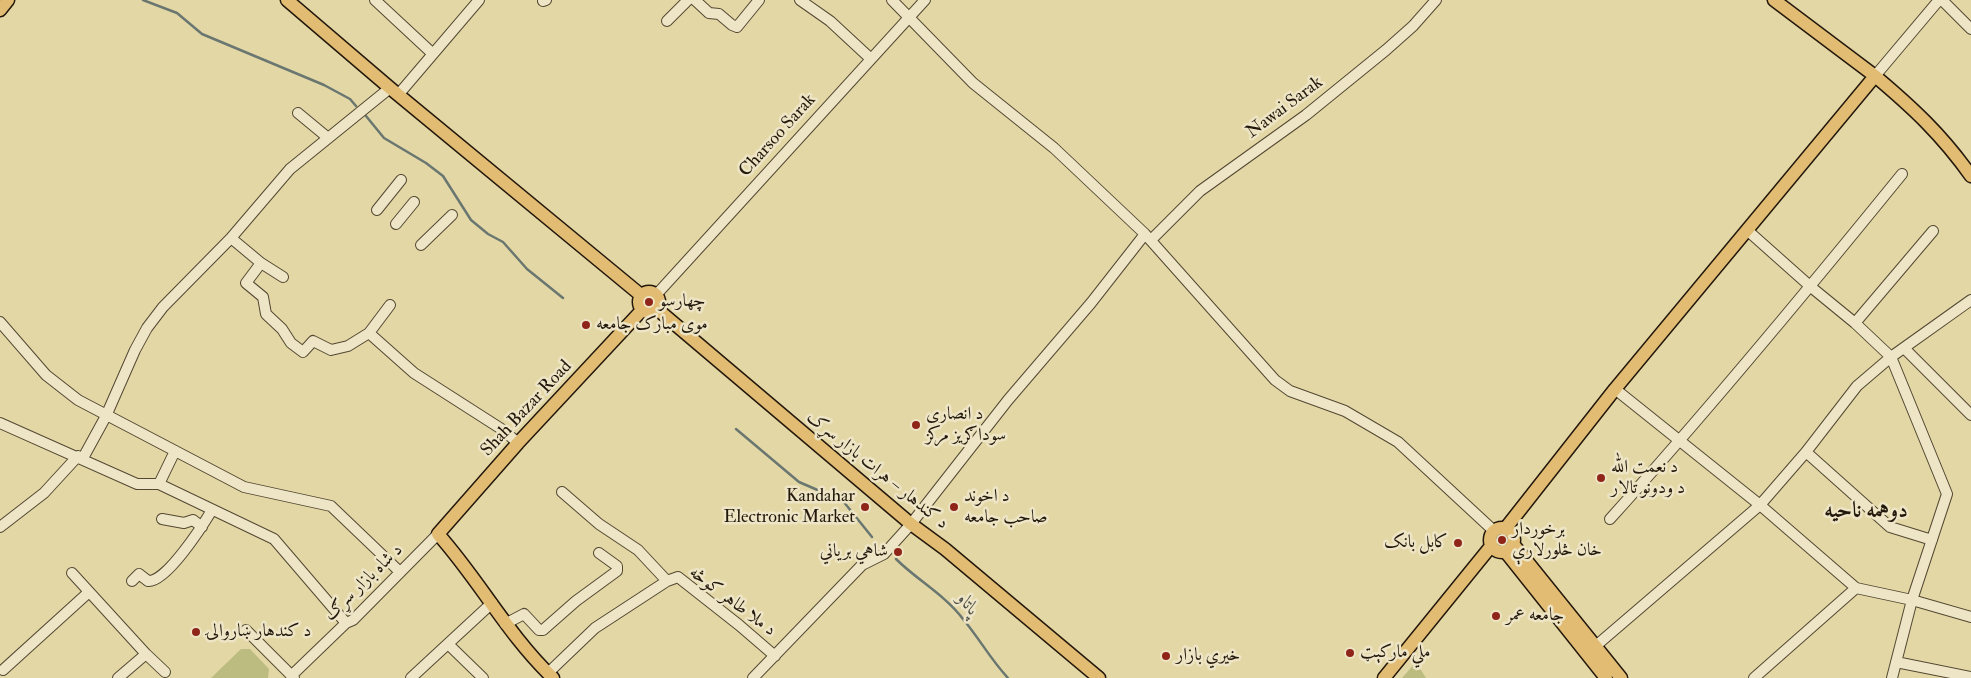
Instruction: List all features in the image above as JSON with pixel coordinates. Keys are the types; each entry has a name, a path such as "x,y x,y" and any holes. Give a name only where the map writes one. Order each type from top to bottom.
{"main road":[{"path":"0,10 8,0"},
{"path":"287,0 642,296"},
{"path":"1774,0 1917,110 1956,155 1971,176"},
{"path":"1509,548 1497,551 1492,545 1491,538 1500,530 1875,76"},
{"path":"649,293 656,295 659,302 656,309 648,312 643,310 640,301 642,296 649,293"},
{"name":"د کندهار – هرات بازار سړک","path":"656,309 911,524 945,549 1099,678"},
{"name":"Shah Bazar Road","path":"438,534 518,443 643,310"},
{"path":"1500,530 1514,536 1509,548"},
{"path":"438,534 492,603 523,647 551,676"},
{"path":"1384,678 1492,545"},
{"path":"1509,548 1591,651 1620,678"},
{"path":"1591,651 1606,678"}],"street":[{"path":"374,0 433,54"},
{"path":"0,528 44,493 80,457 106,416 147,328 162,307 231,238 290,169 327,136 394,91 433,54 480,0"},
{"path":"667,21 688,0"},
{"path":"695,0 710,13 719,14 737,27 741,25 759,0"},
{"path":"800,0 830,21 871,59"},
{"path":"892,0 973,83 1054,148 1148,237 1274,380 1290,391 1345,411 1398,442 1500,530"},
{"name":"Charsoo Sarak","path":"656,295 925,0"},
{"name":"Nawai Sarak","path":"753,678 862,565 884,554 911,524 1008,400 1148,237 1200,191 1306,115 1386,50 1413,26 1436,0"},
{"path":"1875,76 1941,0 1971,28"},
{"path":"298,113 327,136"},
{"path":"1610,519 1811,287 1902,174"},
{"path":"377,210 401,180"},
{"path":"396,224 414,202"},
{"path":"421,245 452,215"},
{"path":"1747,230 1892,357 1947,494 1912,600 1892,678"},
{"path":"1855,323 1933,231"},
{"path":"231,238 261,263 283,277"},
{"path":"261,263 246,282 264,297 266,314 282,328 291,343 303,352 313,340 331,350 348,346 369,333 390,305"},
{"path":"1591,651 1760,505 1806,452 1857,386 1892,357 1971,300"},
{"path":"0,322 46,375 78,400 244,487 331,506 400,572"},
{"path":"369,333 414,373 502,430 518,443"},
{"path":"1904,348 1971,415"},
{"path":"1615,389 1760,505 1856,588 1912,600 1971,617"},
{"path":"0,424 80,457 136,484 159,484 274,539 346,623"},
{"path":"159,484 175,451"},
{"path":"1806,452 1890,527 1932,540"},
{"path":"551,676 595,628 642,597 652,593 667,581 638,550 598,524 562,492"},
{"path":"132,582 139,574 148,581 158,579 190,545 212,510"},
{"path":"162,519 184,523 193,520 202,527"},
{"name":"د شاه بازار سړګ","path":"292,677 346,623 353,620 438,534"},
{"path":"506,624 524,614 541,631 576,601 606,581 617,571 617,566 599,553"},
{"path":"72,572 146,654 165,672"},
{"name":"د ملا طاهر کوڅه","path":"667,581 678,577 776,656"},
{"path":"1754,678 1856,588"},
{"path":"5,671 89,592"},
{"path":"411,678 492,603"},
{"path":"246,630 292,677"},
{"path":"448,644 483,678"},
{"path":"118,678 146,654"},
{"path":"1896,662 1971,677"}],"green space":[{"path":"241,649 250,649 269,669 268,678 211,678"},
{"path":"1416,662 1426,678 1402,678"}],"waterway":[{"path":"143,0 177,13 202,34 324,85 350,99 356,106"},
{"path":"366,116 384,138 426,163 443,176 471,220 488,234 503,242 527,269 563,298"},
{"path":"736,429 799,482 843,501 872,537"},
{"name":"پاتاو","path":"896,559 956,610 1008,678"}],"place":[{"name":"چهارسو","path":"649,302"},
{"name":"موی مبارک جامعه","path":"586,325"},
{"name":"د انصاري سوداګریز مرکز","path":"916,425"},
{"name":"د نعمت الله د ودونو تالار","path":"1601,478"},
{"name":"Kandahar Electronic Market","path":"865,507"},
{"name":"د اخوند صاحب جامعه","path":"954,507"},
{"name":"برخوردار خان څلورلارې","path":"1502,540"},
{"name":"کابل بانک","path":"1458,543"},
{"name":"شاهي برياني","path":"898,552"},
{"name":"جامعه عمر","path":"1496,616"},
{"name":"د کندهار ښاروالۍ","path":"196,632"},
{"name":"ملي مارکېټ","path":"1350,653"},
{"name":"خیري بازار","path":"1166,656"}],"district":[{"name":"دوهمه ناحیه","path":"1866,512"}]}
